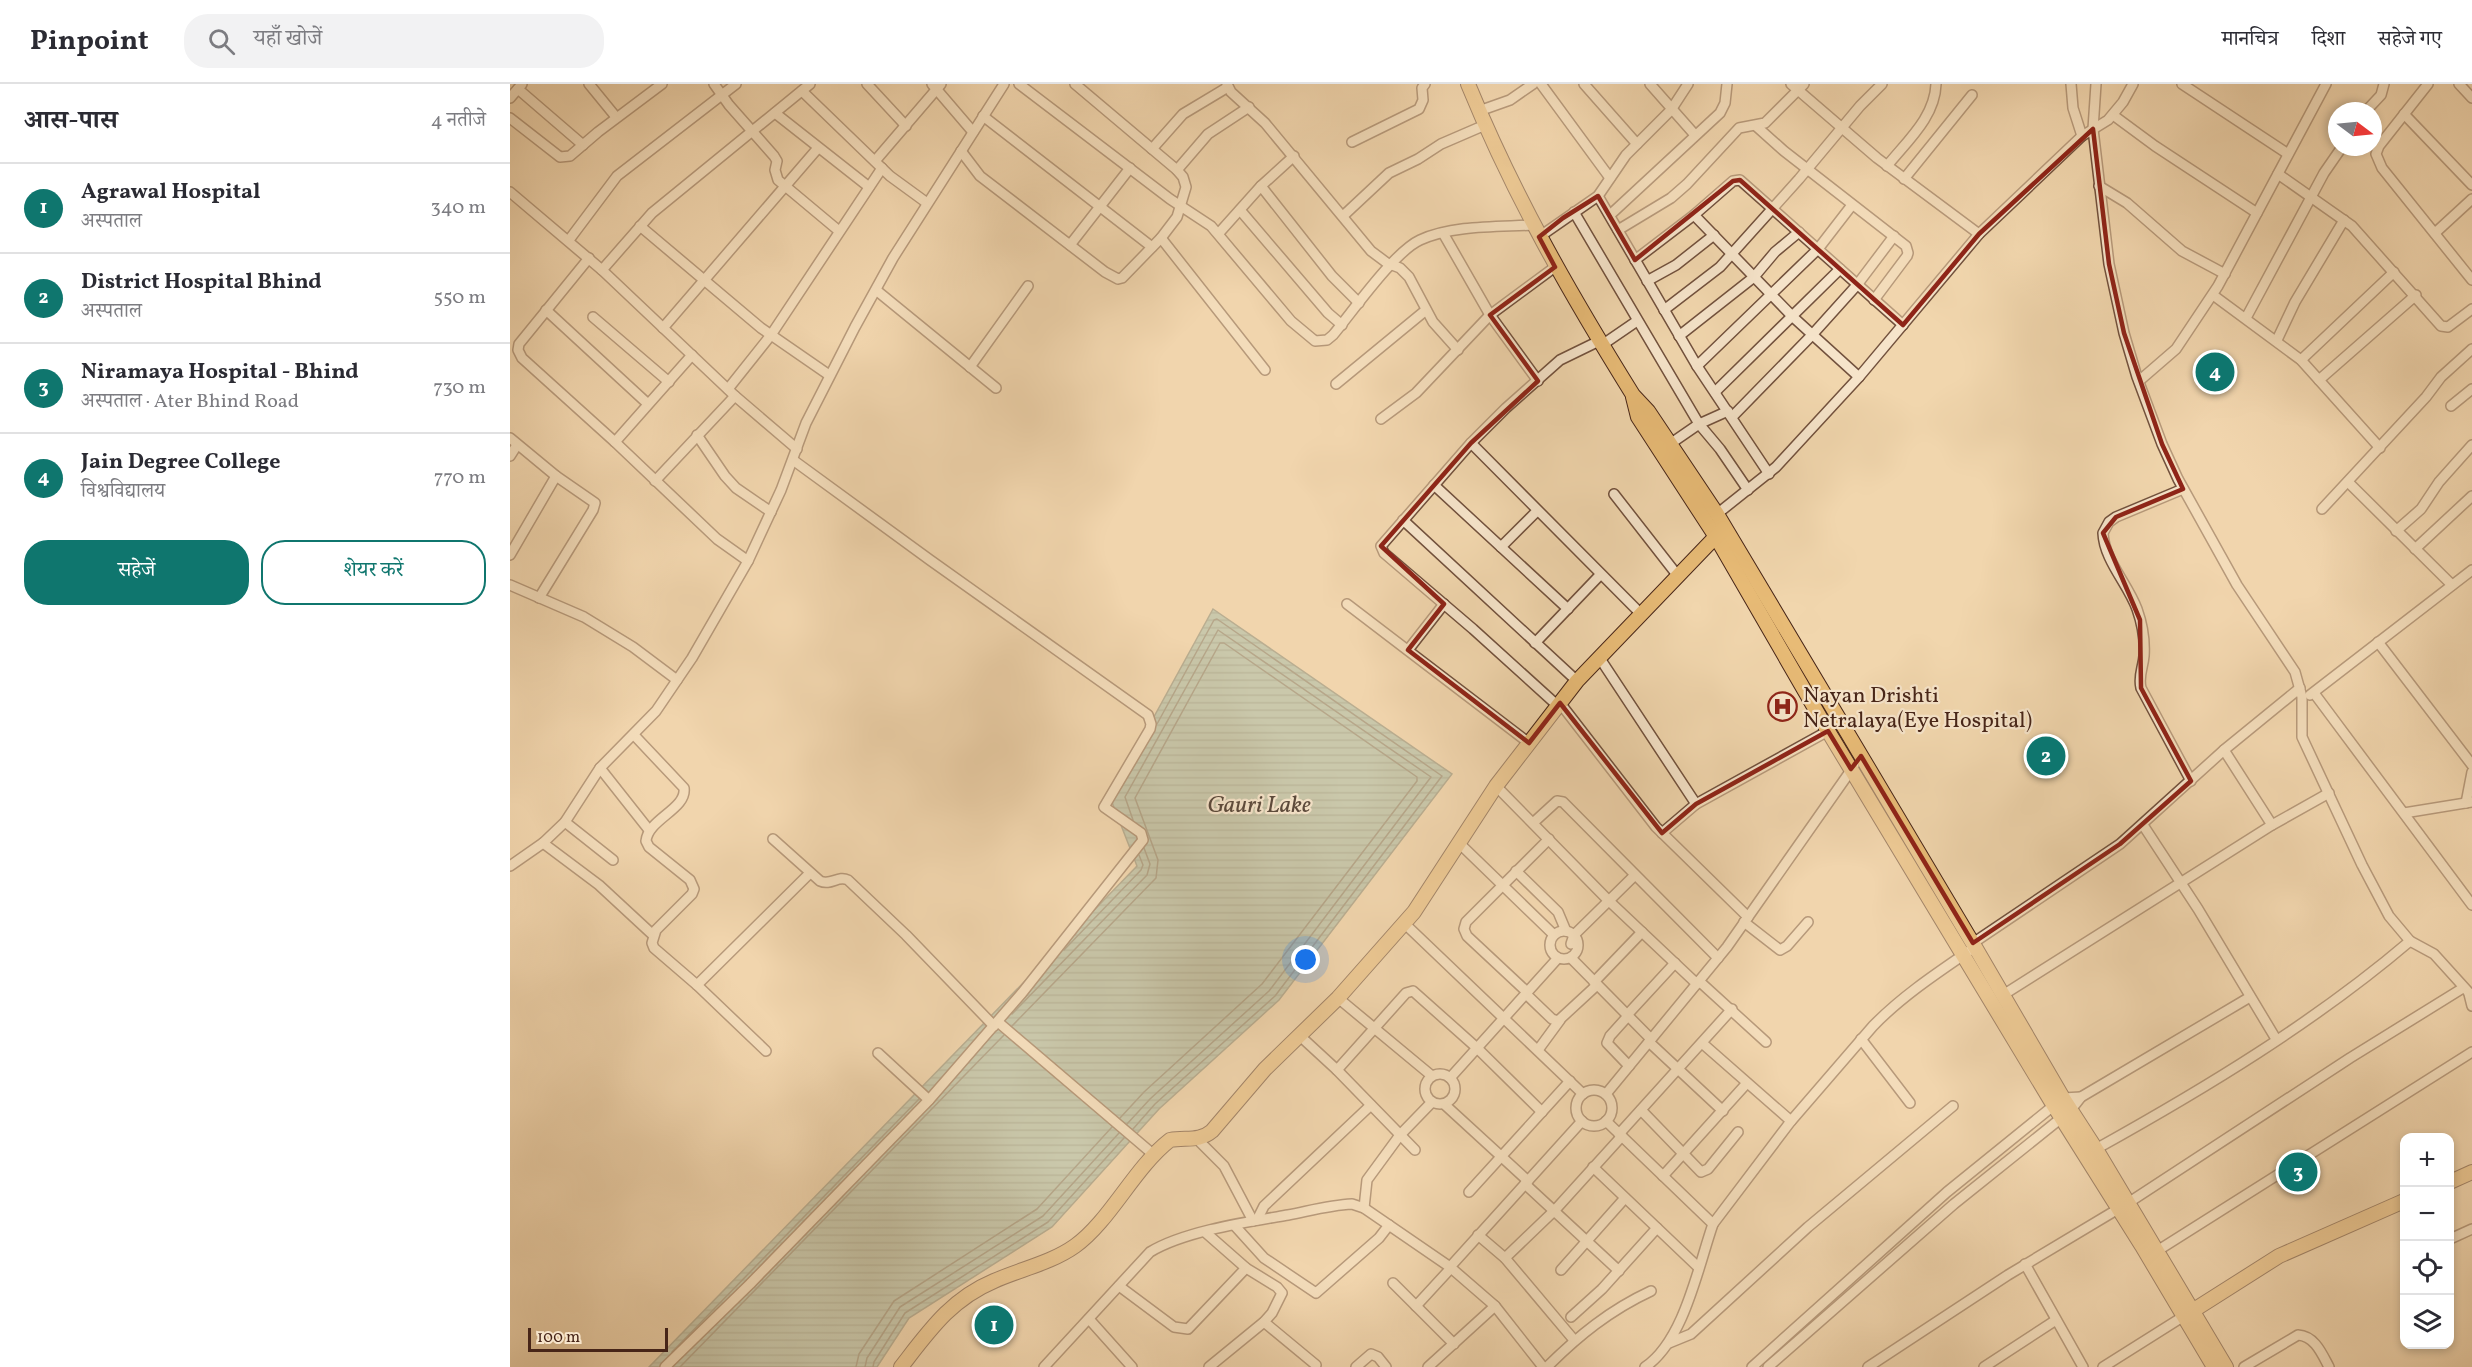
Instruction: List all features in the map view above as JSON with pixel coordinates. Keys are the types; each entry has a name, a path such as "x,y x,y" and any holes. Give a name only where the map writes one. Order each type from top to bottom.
{"highway":[{"path":"1468,84 1485,125 1555,267 1632,395 1648,411 1717,514 1720,532 1828,731 1851,769 2003,995 2062,1108 2096,1149 2123,1205 2157,1251 2214,1367"},
{"path":"1632,395 1638,417 1720,532 1861,756 2062,1108 2188,1313 2226,1367"},
{"path":"901,1367 951,1307 968,1294 992,1281 1059,1256 1076,1245 1090,1232 1154,1155 1170,1140 1197,1139 1212,1131 1240,1096 1338,998 1404,923 1427,893 1496,786 1577,681 1720,532"},
{"path":"2454,1180 2472,1172"},
{"path":"2188,1313 2279,1256 2400,1203"}],"street":[{"path":"589,84 616,117"},
{"path":"510,118 560,157 570,156 616,117 662,84"},
{"path":"714,84 777,160 776,175 784,186 840,231"},
{"path":"569,240 617,176 736,84"},
{"path":"602,270 665,201 810,84"},
{"path":"867,84 906,126"},
{"path":"510,866 543,843 565,822 600,768 656,711 677,680 748,561 829,375 927,203 1004,84"},
{"path":"1019,84 1219,233 1301,332 1321,342 1327,340 1342,324 1410,246 1443,233 1536,231 1574,213 1598,196 1619,164 1671,110 1688,84"},
{"path":"1352,142 1419,110 1423,100 1422,88 1425,84"},
{"path":"1479,111 1510,100 1533,84"},
{"path":"1540,84 1610,178"},
{"path":"1584,84 1637,144"},
{"path":"1650,84 1695,135"},
{"path":"1610,215 1724,108 1727,84"},
{"path":"1664,310 1713,274 1882,84"},
{"path":"1887,166 1930,112 1935,98 1936,84"},
{"path":"2071,84 2073,108 2082,136"},
{"path":"2096,84 2093,129 2109,264 2124,333 2162,444 2183,489 2241,591 2295,672 2301,693 2302,737 2382,903 2400,931 2410,941 2434,954 2468,993 2472,1006"},
{"path":"1717,514 1769,474 1859,377 1979,234 2082,136 2113,115 2133,84"},
{"path":"2182,84 2288,154"},
{"path":"2374,102 2381,95 2384,84"},
{"path":"2428,84 2379,146 2376,158 2472,278"},
{"path":"2459,84 2472,98"},
{"path":"961,151 975,171 1105,272 1118,279 1127,275 1173,224 1186,187 1183,177 1177,170 1079,85"},
{"path":"1152,149 1183,114 1228,85 1294,156 1371,251 1400,268 1409,277 1426,310 1458,350"},
{"path":"510,98 520,86 583,145"},
{"path":"728,389 771,335 869,187 879,165 937,86 973,132"},
{"path":"1618,230 1679,191 1738,128 1765,123 1798,86 1841,128 1887,166 1979,234"},
{"path":"2139,381 2176,349 2213,294 2278,174 2321,86"},
{"path":"802,91 899,184 927,203"},
{"path":"1904,179 1972,94"},
{"path":"1177,170 1208,134 1249,107"},
{"path":"775,113 869,187"},
{"path":"2404,114 2472,185"},
{"path":"2113,115 2155,146 2257,213"},
{"path":"983,116 1152,247"},
{"path":"1343,216 1389,173 1418,159 1440,144 1485,125"},
{"path":"1756,126 1906,246 1908,253 1874,300"},
{"path":"663,328 818,148"},
{"path":"1219,233 1262,186 1294,156"},
{"path":"2246,318 2311,197 2336,156"},
{"path":"1070,245 1130,168"},
{"path":"2278,174 2360,233 2445,328 2454,324 2472,309"},
{"path":"1635,260 1736,180 1746,184 1903,325"},
{"path":"1262,186 1332,276 1359,303"},
{"path":"2099,186 2127,203 2182,251 2225,274"},
{"path":"510,192 569,240 735,396 797,448"},
{"path":"1598,196 1697,366 1769,474"},
{"path":"2434,233 2472,199"},
{"path":"1697,366 1772,296 1818,249 1852,205"},
{"path":"1240,210 1328,313 1342,324"},
{"path":"1574,213 1699,424 1720,449 1748,490"},
{"path":"1694,215 1793,317 1859,377"},
{"path":"2277,340 2295,302 2344,220"},
{"path":"640,226 771,335 829,375"},
{"path":"1679,336 1754,277 1775,252 1798,232"},
{"path":"1443,233 1490,315 1538,381"},
{"path":"1647,281 1676,265 1714,235"},
{"path":"1670,444 1699,424 1730,414 1812,335 1857,285 1894,236"},
{"path":"1161,238 1265,370"},
{"path":"589,258 519,344 518,350 522,358 717,538 748,561"},
{"path":"1381,419 1410,399 1490,315 1555,267"},
{"path":"1714,392 1840,269"},
{"path":"2301,360 2394,272"},
{"path":"970,367 1028,286"},
{"path":"876,290 996,388"},
{"path":"2213,294 2301,360 2379,448"},
{"path":"2319,380 2416,295"},
{"path":"546,310 648,404"},
{"path":"1336,384 1426,310"},
{"path":"593,317 669,382"},
{"path":"1637,321 1600,343 1568,356 1506,408 1471,443 1382,543 1381,549 1559,705 1662,833 1746,920 1780,950 1787,946 1808,922"},
{"path":"2322,509 2426,397 2441,377 2472,349"},
{"path":"615,442 692,355"},
{"path":"2451,406 2472,389"},
{"path":"655,481 735,396"},
{"path":"697,435 736,488 771,512"},
{"path":"510,456 514,441 556,476 595,503 593,510 539,598"},
{"path":"1471,443 1641,615"},
{"path":"2396,531 2421,509 2439,482 2472,445"},
{"path":"666,1367 929,1100 996,1024 1143,840 1141,833 1104,807 1150,729 1148,715 793,460"},
{"path":"510,555 556,476"},
{"path":"2348,482 2452,585"},
{"path":"1434,485 1568,609"},
{"path":"2183,489 2116,517 2109,522 2103,532 2105,546 2134,602 2140,620 2144,656 2139,679 2141,688 2191,780"},
{"path":"1614,494 1678,576"},
{"path":"2415,549 2472,496"},
{"path":"1501,547 1537,511"},
{"path":"1403,520 1577,681"},
{"path":"1645,1367 1669,1343 1679,1324 1713,1224 1791,1121 1887,1011 1971,948 2120,844 2224,750 2301,693 2314,693 2472,570"},
{"path":"1535,643 1600,575"},
{"path":"511,589 539,598 584,618 633,647 677,680"},
{"path":"1347,604 1529,743"},
{"path":"1408,650 1444,604"},
{"path":"2378,642 2472,765"},
{"path":"1599,657 1696,804"},
{"path":"2314,693 2472,905"},
{"path":"1662,833 1696,804 1828,731"},
{"path":"634,735 684,788 685,794 681,801 649,830 646,841 649,847 690,880 694,889 692,894 653,935 654,948 697,985 766,1051"},
{"path":"2224,750 2272,825"},
{"path":"1606,1094 1718,958 1861,756"},
{"path":"600,768 649,830"},
{"path":"2404,813 2469,803 2472,772"},
{"path":"1496,786 1608,900 1675,963 1732,1009 1766,1042"},
{"path":"2003,995 2272,825 2329,793"},
{"path":"1533,823 1557,801 1563,802 1718,958"},
{"path":"565,822 612,860"},
{"path":"2143,825 2276,1039"},
{"path":"772,839 824,883 842,878 848,880 996,1024 1009,1032 1154,1155"},
{"path":"1549,839 1466,922 1464,933 1552,1019 1560,1020"},
{"path":"543,843 598,885 653,935"},
{"path":"1459,843 1567,948 1650,1041 1723,1111"},
{"path":"1516,871 1558,912 1567,948"},
{"path":"697,985 810,873"},
{"path":"1450,1078 1608,900 1634,876"},
{"path":"1404,923 1583,1094"},
{"path":"1538,1050 1560,1020 1642,932"},
{"path":"1554,935 1551,948 1567,948"},
{"path":"2096,1149 2177,1102 2276,1039 2360,983 2410,941"},
{"path":"1629,1066 1607,1043 1610,1035 1675,963"},
{"path":"1337,1070 1406,993 1413,991 1477,1048 1542,1112"},
{"path":"1868,1367 2025,1264 2123,1205 2350,1058 2468,993"},
{"path":"1752,1367 1947,1192 2062,1108 2250,997"},
{"path":"1338,998 1432,1076"},
{"path":"1505,1258 1555,1210 1732,1009"},
{"path":"1299,1035 1337,1070 1415,1150"},
{"path":"1861,1039 1910,1103"},
{"path":"1702,1043 1791,1121"},
{"path":"2157,1251 2472,1052"},
{"path":"878,1053 929,1100"},
{"path":"1444,1104 1451,1099 1455,1091 1454,1083 1450,1078 1440,1074 1432,1076 1426,1083 1425,1092 1432,1102 1444,1104 1619,1270"},
{"path":"1469,1191 1502,1158 1569,1081"},
{"path":"1663,1176 1748,1083"},
{"path":"1592,1090 1606,1094 1612,1107 1606,1121 1592,1126 1582,1121 1576,1107 1583,1094 1592,1090"},
{"path":"1365,1208 1367,1180 1400,1135 1432,1102"},
{"path":"1255,1221 1264,1206 1371,1105"},
{"path":"1669,1343 1691,1334 1808,1227 1953,1106"},
{"path":"1768,1367 2062,1108"},
{"path":"1641,1110 1698,1171 1704,1172 1738,1132"},
{"path":"1416,1306 1582,1121"},
{"path":"1606,1121 1713,1224"},
{"path":"1197,1139 1224,1166 1255,1221"},
{"path":"1593,1167 1698,1267"},
{"path":"1561,1270 1625,1198"},
{"path":"1044,1367 1150,1252 1166,1244 1205,1232 1341,1204 1352,1204 1365,1208 1451,1268 1495,1306 1545,1367 1575,1340 1618,1308 1651,1291"},
{"path":"1235,1226 1264,1258 1316,1293 1379,1238 1389,1225"},
{"path":"1571,1317 1592,1299 1656,1228"},
{"path":"2454,1237 2472,1228"},
{"path":"1205,1232 1246,1268 1277,1287 1282,1293 1272,1313 1264,1322 1215,1365"},
{"path":"1478,1235 1505,1258 1575,1340"},
{"path":"2025,1264 2083,1367"},
{"path":"1119,1286 1174,1327 1188,1329 1246,1268"},
{"path":"1393,1283 1454,1344"},
{"path":"1428,1367 1495,1306"},
{"path":"2103,1367 2188,1313"},
{"path":"1089,1319 1132,1367"},
{"path":"1984,1367 2056,1320"},
{"path":"1264,1322 1317,1366"},
{"path":"2244,1367 2298,1335 2305,1335 2314,1342 2330,1367"},
{"path":"1356,1367 1371,1354 1378,1357 1386,1367"}],"highlighted area":[{"path":"2093,129 2109,264 2124,333 2162,444 2183,489 2116,517 2103,533 2140,620 2141,688 2191,781 2120,844 1973,943 1861,756 1851,769 1828,731 1696,804 1662,833 1560,703 1529,743 1408,650 1444,604 1381,546 1471,443 1538,381 1490,315 1555,267 1539,237 1563,218 1598,196 1635,260 1733,181 1740,180 1903,325 1979,234"}],"water":[{"name":"Gauri Lake","path":"1213,609 1452,774 1279,1000 1159,1109 1052,1227 909,1318 877,1367 649,1367 1137,866 1110,797"}],"place":[{"name":"Jain Degree College","path":"2215,372"},
{"name":"Nayan Drishti Netralaya(Eye Hospital)","path":"1782,707"},
{"name":"District Hospital Bhind","path":"2046,756"},
{"name":"Niramaya Hospital - Bhind","path":"2298,1172"},
{"name":"Agrawal Hospital","path":"994,1325"}]}
